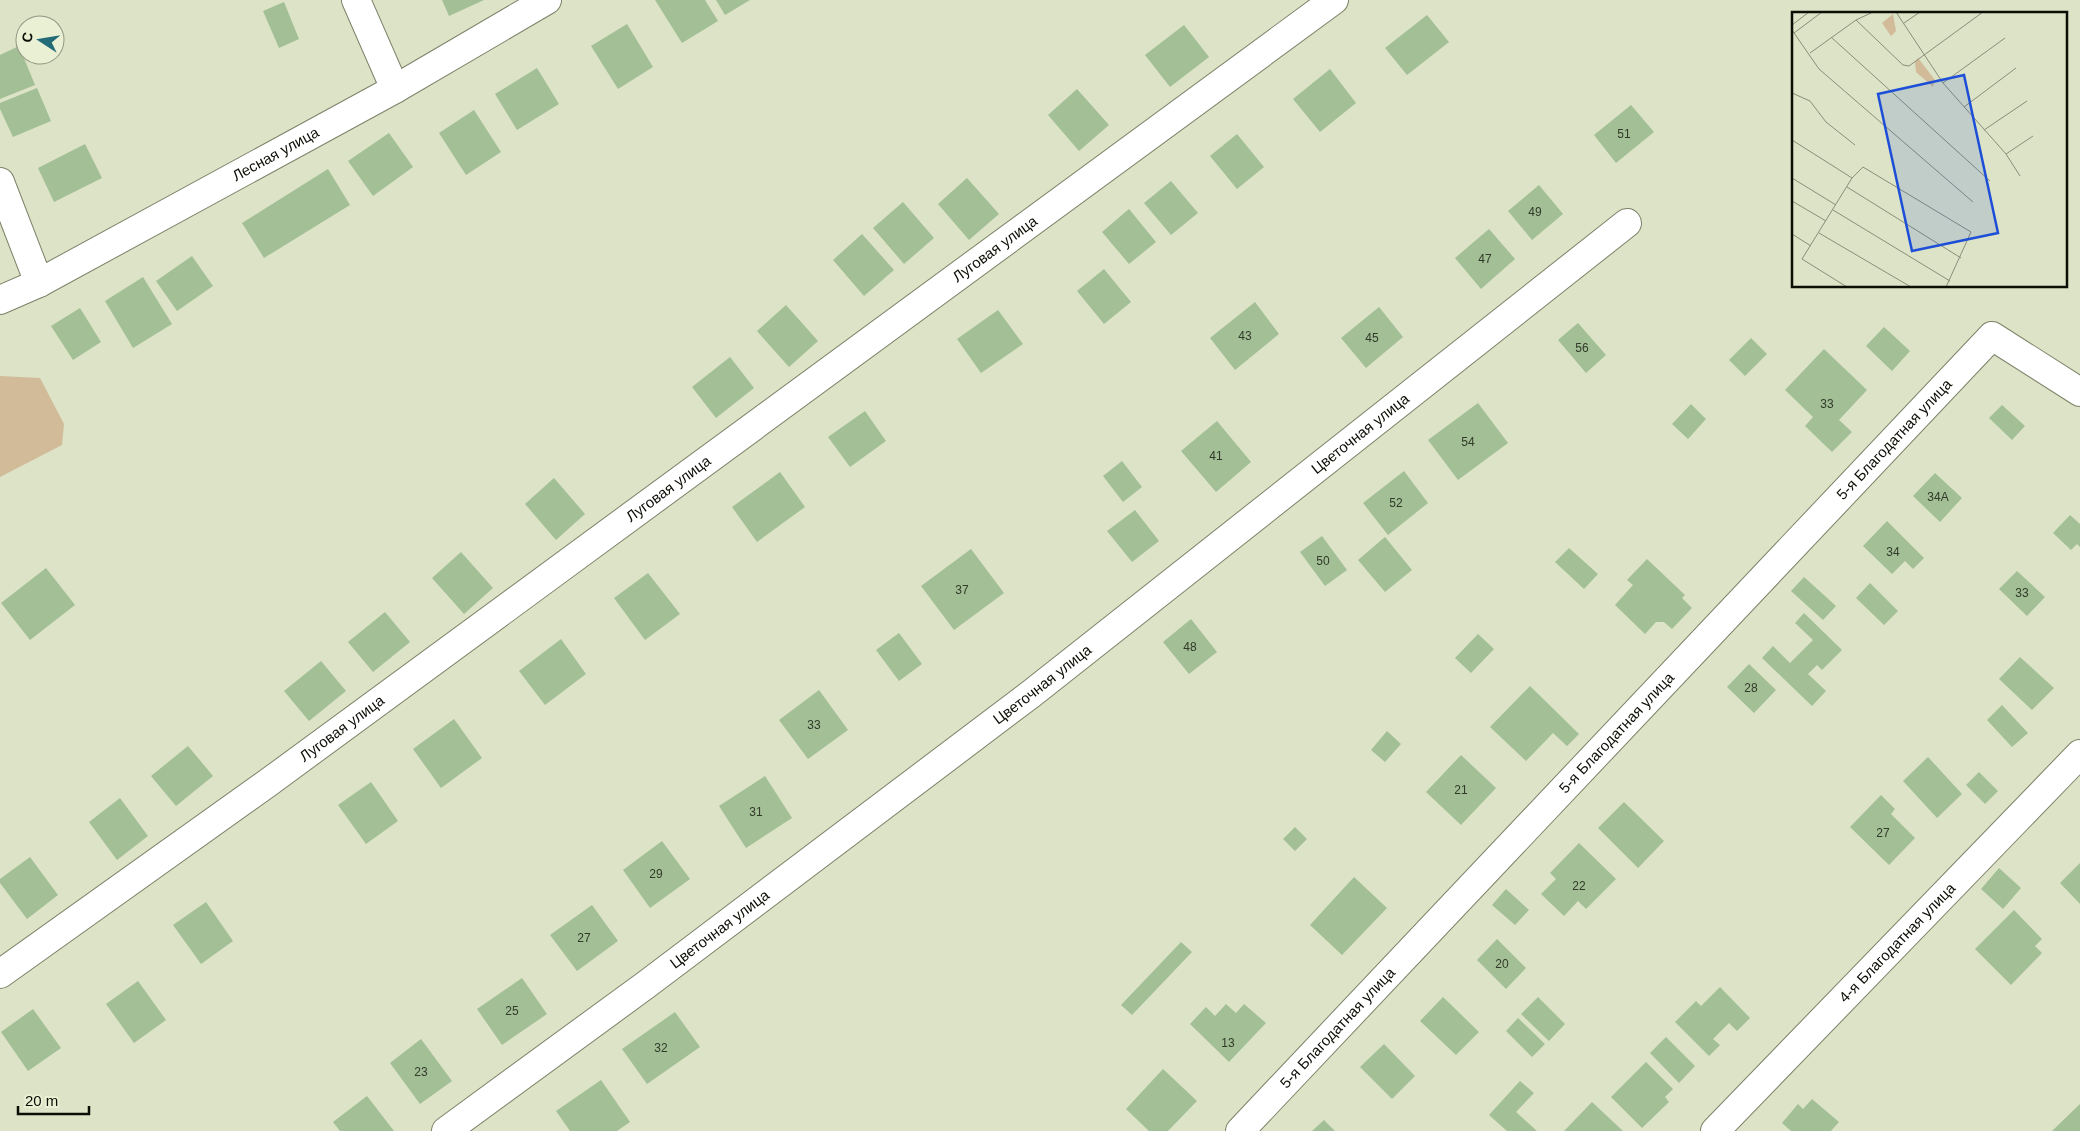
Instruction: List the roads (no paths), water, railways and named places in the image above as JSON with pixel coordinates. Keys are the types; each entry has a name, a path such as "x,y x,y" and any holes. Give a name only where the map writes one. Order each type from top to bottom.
{"street":[{"path":"356,0 395,89"},
{"name":"Лесная улица","path":"0,300 39,282 395,89 547,0"},
{"name":"Луговая улица","path":"0,974 269,782 1334,0"},
{"path":"0,182 39,282"},
{"name":"Цветочная улица","path":"446,1131 663,972 1031,694 1627,223"},
{"name":"5-я Благодатная улица","path":"1240,1131 1992,336 2080,392"},
{"name":"4-я Благодатная улица","path":"1715,1131 2080,754"}]}
